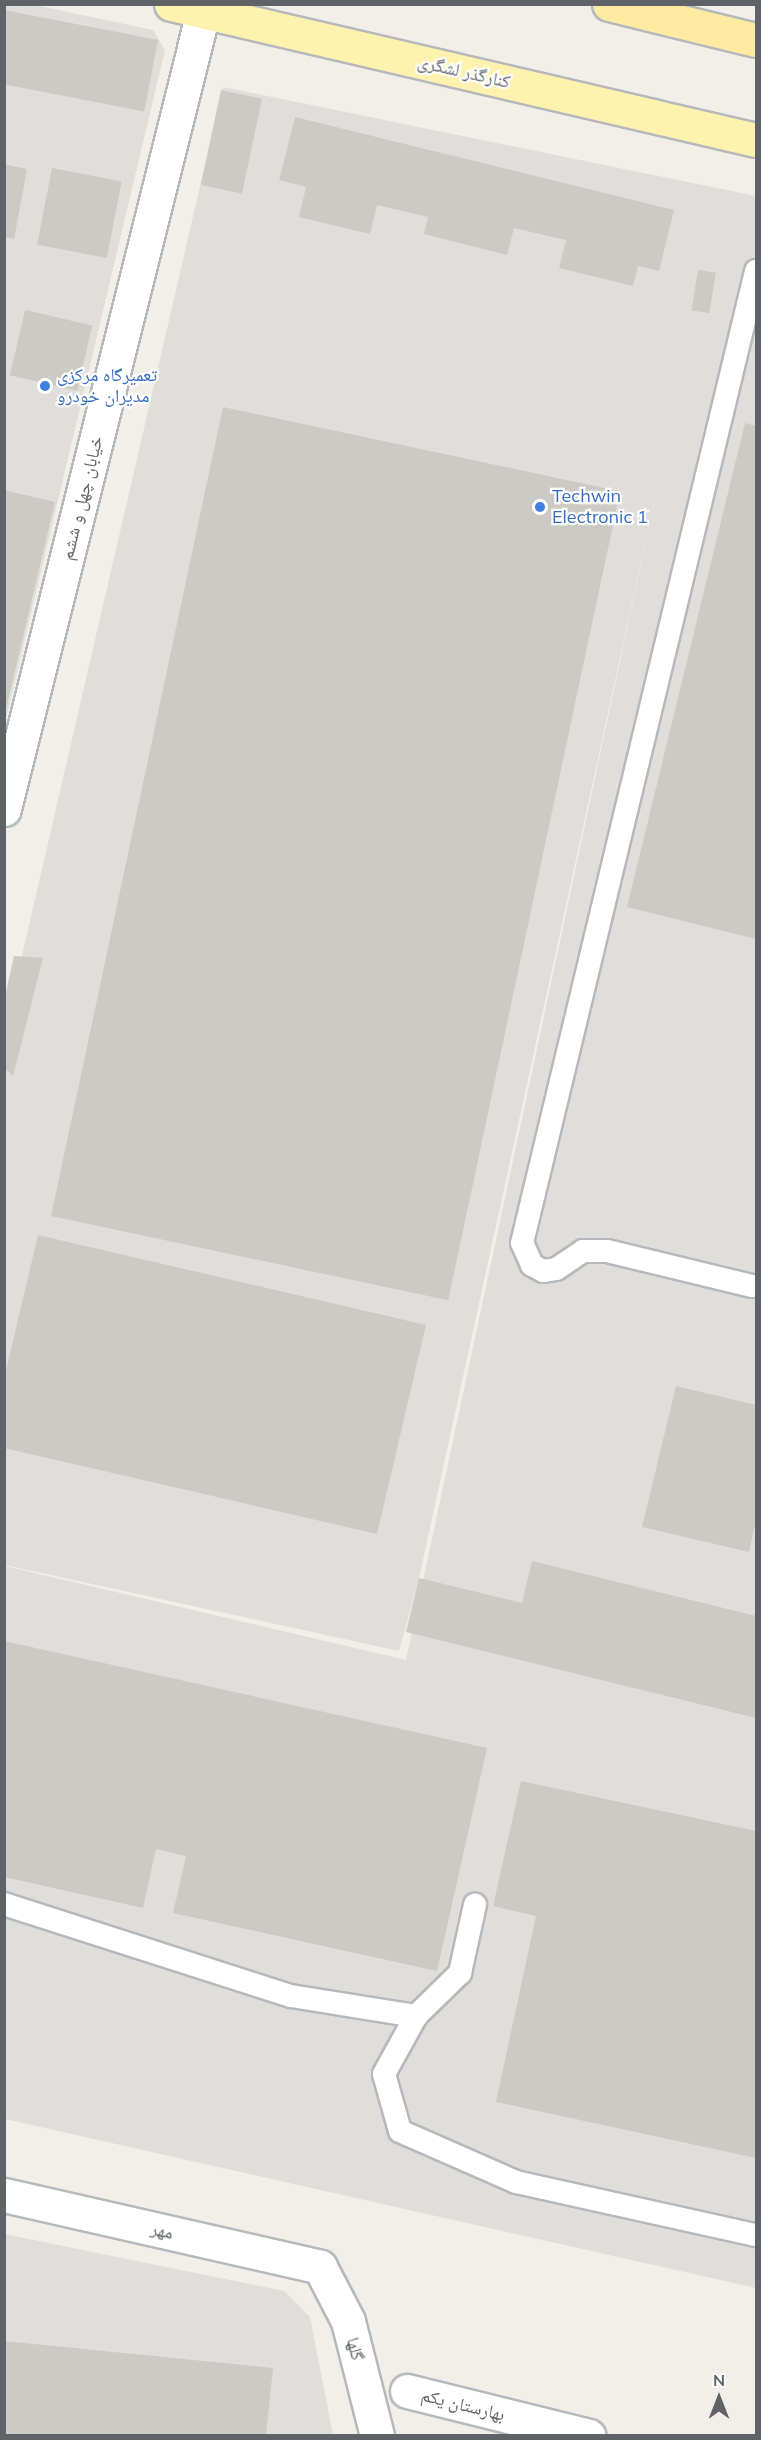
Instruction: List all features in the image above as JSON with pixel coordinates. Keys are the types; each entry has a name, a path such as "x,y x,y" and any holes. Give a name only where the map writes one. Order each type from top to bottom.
{"highway":[{"path":"609,4 756,40"}],"main road":[{"name":"کنارگذر لشگری","path":"171,4 756,140"}],"street":[{"name":"خیابان چهل و ششم","path":"4,808 203,12"},
{"name":"مهر","path":"4,2195 320,2267"},
{"name":"گلها","path":"320,2267 348,2321 378,2436"},
{"name":"بهارستان یکم","path":"407,2391 589,2436"}],"lane":[{"path":"753,1286 607,1251 583,1251 556,1269 543,1271 532,1265 522,1243 756,271"},
{"path":"4,1904 291,1996 416,2016"},
{"path":"476,1905 460,1973 416,2016 384,2073 400,2131 516,2182 756,2235"}],"shaded area":[{"name":"تعمیرگاه مرکزی مدیران خودرو","path":"30,4 153,30 165,50 5,723 4,5"},
{"path":"223,87 756,196 756,2288 5,2119 5,1566 406,1660 658,484 419,1578 399,1651 5,1565 5,1029"},
{"path":"4,2234 284,2291 310,2317 333,2435 5,2435"}],"building":[{"path":"4,10 158,40 144,112 4,84"},
{"path":"221,90 262,99 242,194 201,185"},
{"path":"295,117 674,210 659,271 638,266 633,286 559,268 566,240 514,228 507,255 424,234 428,217 377,205 370,234 299,217 306,187 279,180"},
{"path":"4,164 27,169 14,239 4,237"},
{"path":"52,168 122,182 107,258 37,245"},
{"path":"698,270 716,273 709,313 692,310"},
{"path":"25,310 92,326 77,391 10,375"},
{"path":"223,407 620,491 448,1300 51,1216"},
{"path":"745,423 756,426 756,939 627,907"},
{"path":"4,490 55,502 5,713 4,712"},
{"path":"14,956 43,958 13,1076 4,1068 4,1001"},
{"path":"38,1235 426,1325 377,1534 4,1448 4,1379"},
{"path":"676,1386 756,1405 756,1519 749,1552 642,1527"},
{"path":"532,1561 756,1616 756,1718 406,1632 419,1578 522,1603"},
{"path":"4,1641 487,1748 437,1971 173,1913 186,1856 156,1849 143,1908 4,1877"},
{"path":"521,1781 756,1831 756,2158 496,2102 536,1916 493,1906"},
{"path":"4,2341 273,2368 266,2436 4,2436"}],"place":[{"name":"تعمیرگاه مرکزی مدیران خودرو","path":"45,386"},
{"name":"Techwin Electronic 1","path":"540,507"}]}
